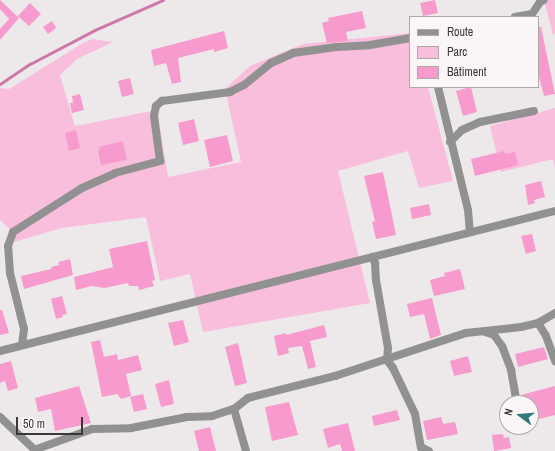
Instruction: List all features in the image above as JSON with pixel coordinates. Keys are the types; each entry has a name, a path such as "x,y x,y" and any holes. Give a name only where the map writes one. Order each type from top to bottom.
{"street":[{"path":"521,16 532,14 540,2 544,0"},
{"path":"22,345 24,329 10,273 8,246 13,232 82,188 115,174 160,161 154,116 156,106 162,101 230,92 244,85 271,63 293,53 409,38"},
{"path":"438,88 450,142 468,210 470,232"},
{"path":"450,142 462,130 480,122 534,111"},
{"path":"0,351 555,211"},
{"path":"372,257 375,263 376,280 388,348 387,360 393,368 415,414 421,447 429,451"},
{"path":"0,417 35,450 92,429 131,428 187,417 212,416 234,409 248,398 335,376 466,334 521,327 538,323 555,313"},
{"path":"538,323 546,336 555,361"},
{"path":"483,331 494,335 502,346 511,370 516,395"},
{"path":"234,409 246,451"}],"green space":[{"path":"544,0 555,0 555,34 553,35"},
{"path":"409,33 409,88 428,88 453,181 419,188 408,151 338,171 370,303 203,332 190,274 160,281 146,217 62,228 14,242 9,228 0,220 0,88 9,89 83,43 92,39 113,42 77,59 60,75 75,126 157,110 168,177 241,162 225,89 250,66 303,44"},
{"path":"555,108 555,168 553,159 501,172 490,126"}],"building":[{"path":"0,0 19,18 0,40 0,29 9,19 0,9"},
{"path":"435,0 438,13 423,16 420,3"},
{"path":"30,3 41,14 29,26 18,16"},
{"path":"362,11 366,28 346,32 348,41 327,43 322,23 329,21 328,18"},
{"path":"52,21 56,28 48,34 43,27"},
{"path":"539,27 541,27 555,94 544,96 539,77"},
{"path":"224,31 228,48 214,52 214,49 178,58 181,82 172,84 166,63 154,66 151,50"},
{"path":"130,78 134,94 122,97 118,81"},
{"path":"471,88 477,112 463,116 456,91"},
{"path":"80,94 84,110 72,113 70,103 73,103 72,96"},
{"path":"194,119 199,141 183,145 178,123"},
{"path":"76,130 80,148 69,151 65,133"},
{"path":"227,135 233,161 210,167 204,140"},
{"path":"123,141 127,160 101,165 98,151 100,150 99,147"},
{"path":"504,151 505,154 515,152 518,165 475,176 471,159"},
{"path":"383,172 396,235 376,239 372,222 375,221 364,176"},
{"path":"541,181 545,197 534,200 535,203 528,205 525,185"},
{"path":"429,204 431,215 412,219 410,208"},
{"path":"532,234 536,251 526,254 521,236"},
{"path":"147,241 155,280 152,281 154,286 139,290 138,286 129,286 128,283 104,288 92,286 76,290 74,277 113,267 109,249"},
{"path":"70,259 73,275 24,289 21,276 51,269 51,267 59,265 58,262"},
{"path":"460,269 465,289 434,296 430,280 445,276 444,273"},
{"path":"62,296 67,314 56,319 51,299"},
{"path":"432,298 441,335 430,339 424,314 410,317 407,304"},
{"path":"0,310 2,310 9,333 0,335"},
{"path":"183,320 189,342 174,346 168,323"},
{"path":"324,325 327,337 310,341 316,367 308,369 302,346 288,348 289,353 278,356 274,336 286,333 286,335"},
{"path":"100,340 104,357 117,354 118,360 138,355 142,370 126,374 131,396 121,399 117,394 102,397 91,342"},
{"path":"238,343 247,383 235,386 225,347"},
{"path":"544,347 548,359 518,367 515,354"},
{"path":"468,356 472,372 454,376 450,361"},
{"path":"11,361 18,388 8,391 5,381 0,383 0,364"},
{"path":"169,380 174,404 161,407 155,384"},
{"path":"79,386 91,423 55,431 51,409 38,412 35,398"},
{"path":"555,386 555,415 539,419 539,395 521,395"},
{"path":"143,394 147,409 134,412 130,397"},
{"path":"289,402 298,435 272,441 265,407"},
{"path":"397,410 400,420 374,426 372,416"},
{"path":"441,417 443,424 455,422 458,434 427,440 423,421"},
{"path":"348,423 355,451 342,451 340,444 328,448 323,429"},
{"path":"210,427 216,451 199,451 194,431"},
{"path":"492,435 503,435 504,438 509,437 511,448 494,451"}],"waterway":[{"path":"0,84 30,64 95,30 163,0"}]}
